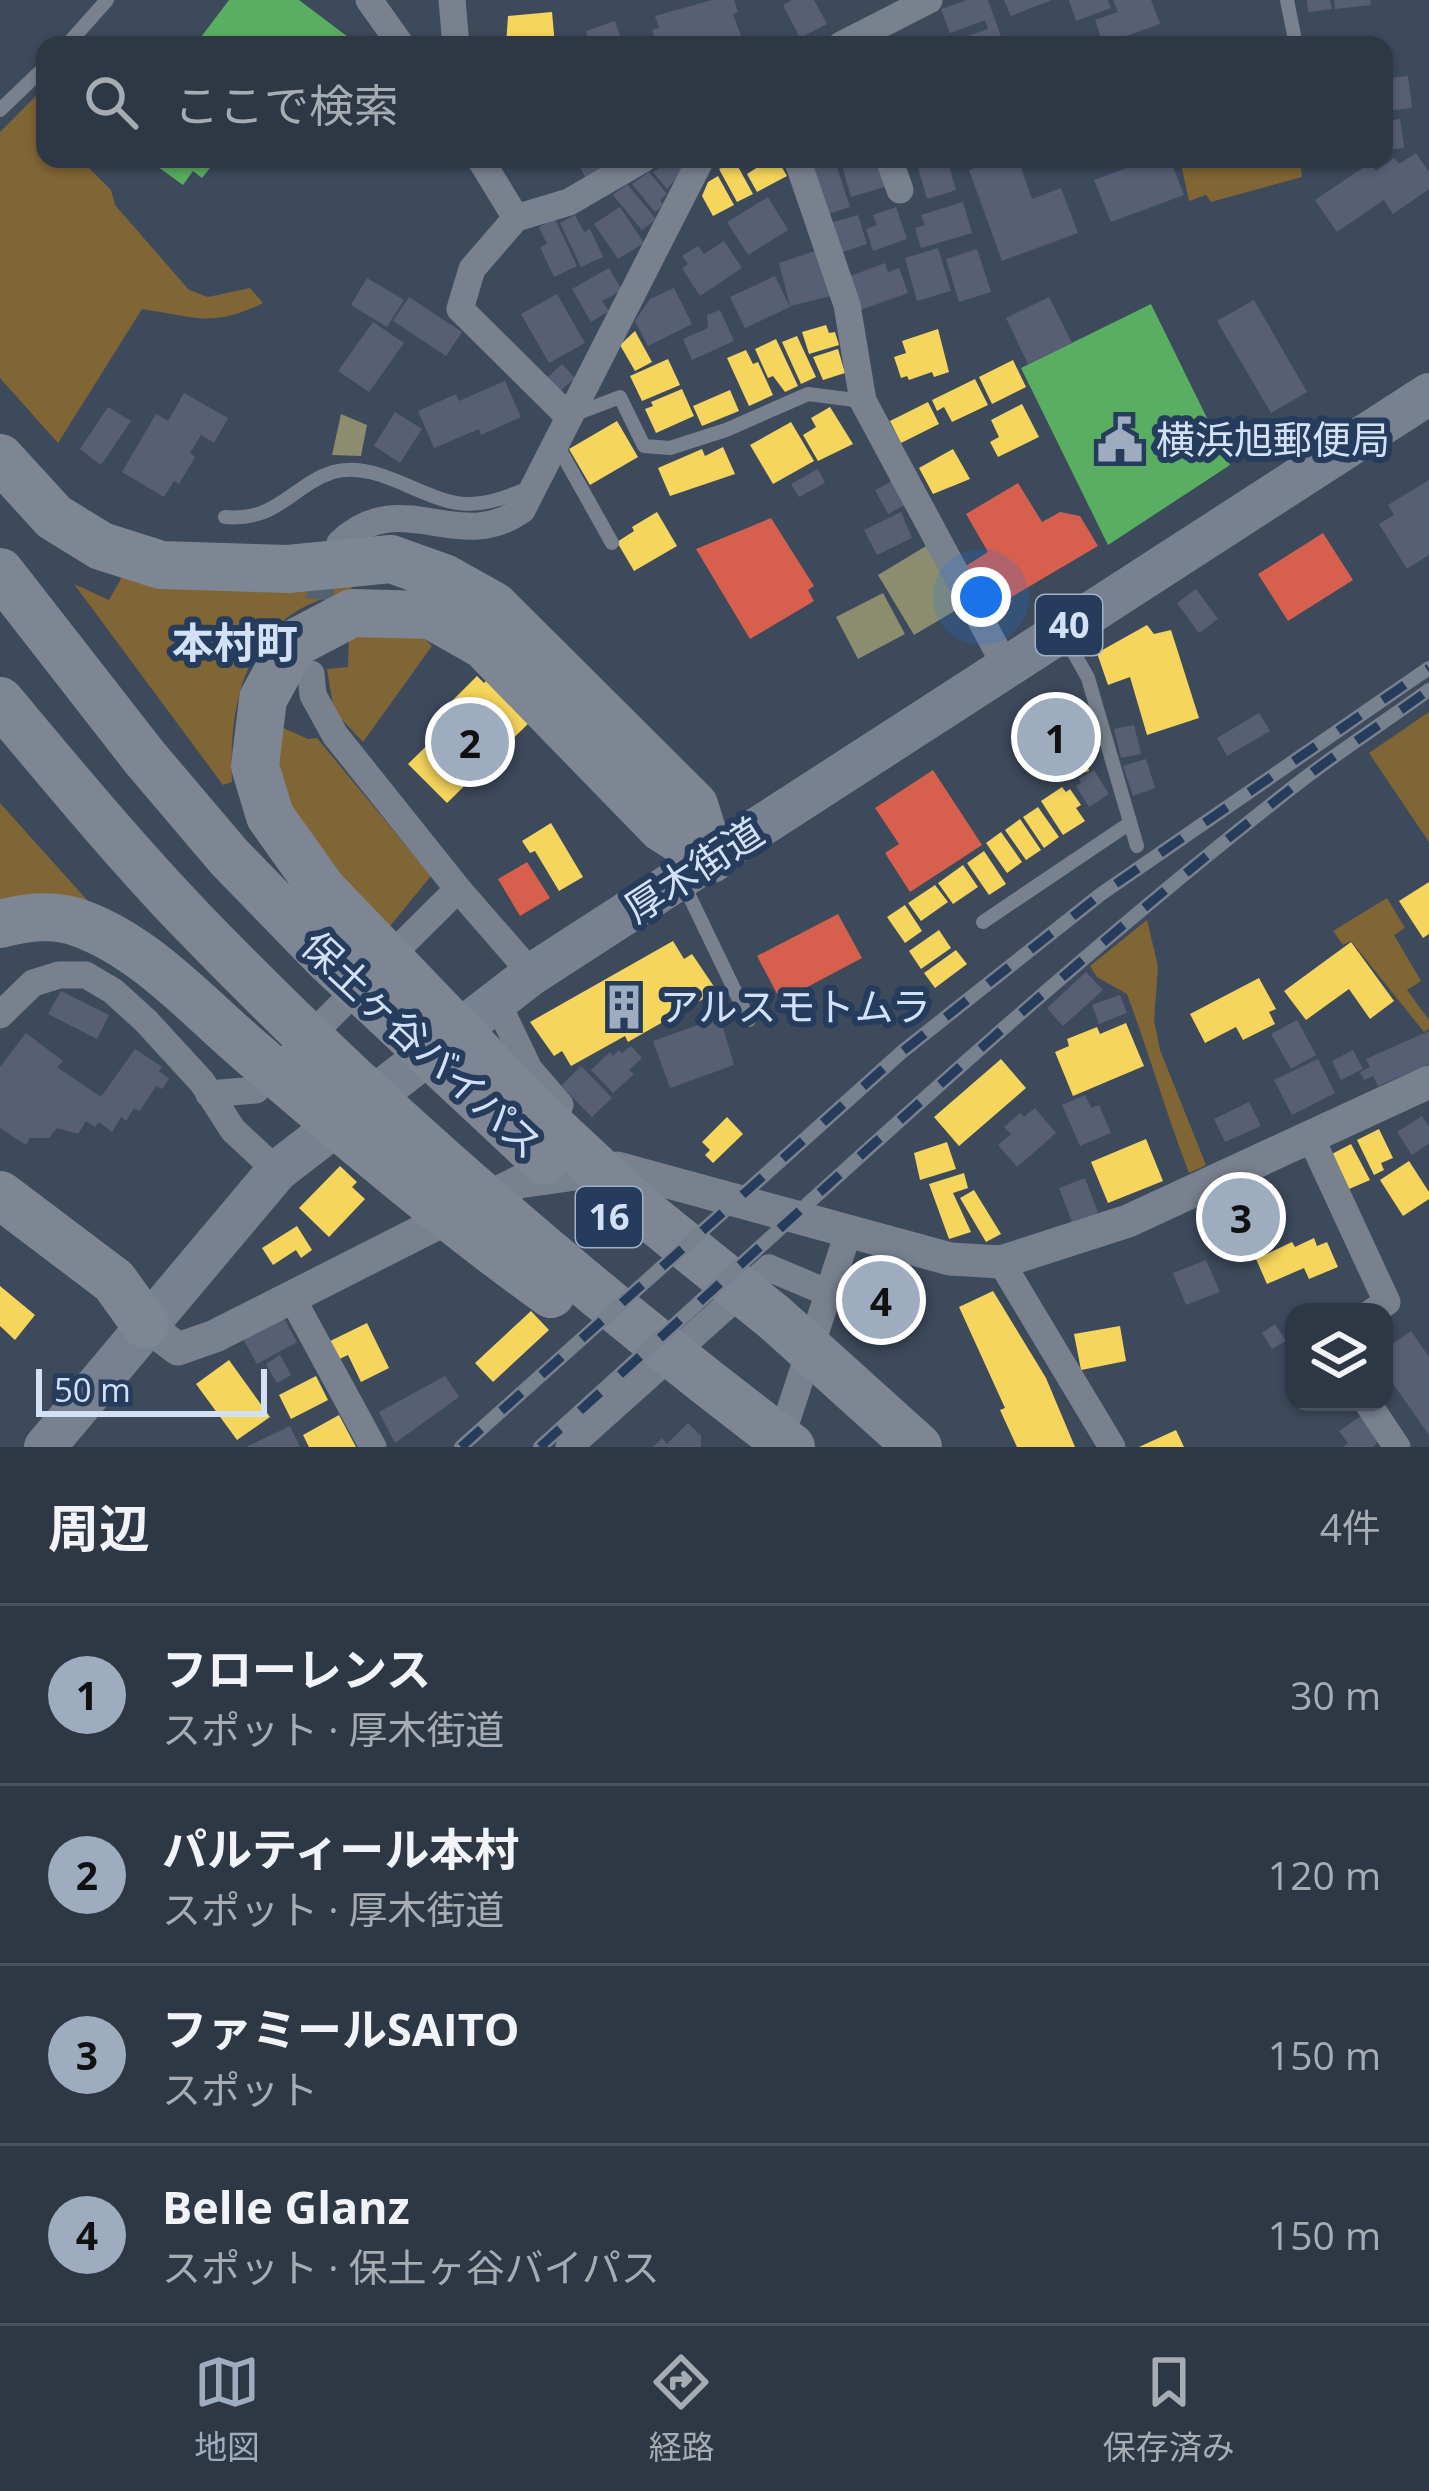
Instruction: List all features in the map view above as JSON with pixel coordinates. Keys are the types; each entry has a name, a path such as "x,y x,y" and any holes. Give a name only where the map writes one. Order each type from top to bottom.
{"highway":[{"path":"0,458 54,517 100,546 161,565 288,569 391,560 444,578 494,606 694,805 696,869"},
{"name":"保土ヶ谷バイパス","path":"0,572 173,791 328,959 523,1143 632,1236 916,1447"},
{"path":"696,869 484,645 431,614 352,614 293,644 263,699 255,766 270,816 322,889 534,1110 640,1209 776,1318 916,1447"},
{"name":"保土ヶ谷バイパス","path":"0,701 189,918 290,1018 562,1266 791,1447"},
{"path":"0,924 33,917 82,924 135,952 520,1272 703,1404 775,1447"},
{"path":"0,1195 114,1282 145,1324"},
{"path":"0,1233 95,1305 145,1324"}],"main road":[{"name":"厚木街道","path":"45,1447 277,1171 532,974 1429,394"}],"street":[{"path":"369,0 395,36"},
{"path":"452,0 455,36"},
{"path":"861,36 929,0"},
{"path":"485,168 516,218"},
{"path":"568,416 460,309 472,268 516,218 569,202 628,168"},
{"path":"340,543 372,521 395,516 463,528 502,524 522,510 696,168"},
{"path":"800,168 847,305 863,401 1005,665"},
{"path":"892,168 900,190"},
{"path":"311,674 313,695 325,721 532,974"},
{"path":"209,1094 256,1090 458,889"},
{"path":"0,1015 33,983 59,975 86,975 113,991 146,1021 209,1094 233,1130 277,1171"},
{"path":"496,1002 529,1069 617,1168"},
{"path":"145,1324 178,1349 215,1336 519,1182 617,1168 950,1259 1001,1262 1128,1221 1429,1082"},
{"path":"1312,1138 1386,1303"},
{"path":"775,1447 848,1233"},
{"path":"1001,1262 1112,1447"},
{"path":"569,1447 769,1268 826,1292"},
{"path":"291,1296 373,1447"},
{"path":"1373,1411 1397,1447"}],"lane":[{"path":"75,36 107,0"},
{"path":"1287,0 1294,36"},
{"path":"0,110 36,76"},
{"path":"568,416 620,398 644,446 670,448 726,430 808,394 863,401"},
{"path":"556,443 613,543"},
{"path":"225,517 248,519 334,472 363,472 464,504 502,500 532,487"},
{"path":"1060,630 1088,678 1137,846"},
{"path":"982,922 1130,823"},
{"path":"696,869 749,1020"}],"shaded area":[{"path":"36,96 36,168 89,168 189,290 208,297 250,288 263,303 216,318 142,309 58,443 0,378 0,132"},
{"path":"1182,168 1301,168 1302,177 1211,202 1206,195 1189,201"},
{"path":"123,575 209,589 350,578 352,592 290,615 253,659 235,716 232,782 223,785 74,584 109,600"},
{"path":"419,633 432,646 363,742 334,711 327,669 348,667 349,635"},
{"path":"1429,712 1429,842 1369,753"},
{"path":"268,721 308,739 317,738 431,876 390,926 330,867 278,790"},
{"path":"0,803 96,910 37,896 0,900"},
{"path":"1387,898 1405,928 1394,935 1421,981 1407,990 1429,1020 1424,1032 1351,941 1343,945 1333,931"},
{"path":"1147,920 1158,966 1154,1020 1160,1050 1206,1165 1189,1173 1127,994 1097,977 1090,966"}],"building: 住宅":[{"path":"552,12 554,36 507,36 508,16"},
{"path":"739,168 753,194 737,202 719,169"},
{"path":"756,168 782,168 787,176 757,192 747,174"},
{"path":"718,176 734,205 713,216 702,196 708,182"},
{"path":"826,325 829,333 835,332 839,345 809,354 802,332"},
{"path":"938,329 949,372 901,378 894,357 906,353 902,341"},
{"path":"635,331 652,362 635,371 620,345"},
{"path":"797,336 816,377 801,384 782,342"},
{"path":"776,339 798,386 785,392 773,376 768,378 755,349"},
{"path":"838,349 845,373 823,380 813,357"},
{"path":"746,350 753,364 758,362 773,395 749,406 727,358"},
{"path":"668,359 680,385 642,401 630,376"},
{"path":"1013,360 1026,387 992,404 979,377"},
{"path":"975,379 988,405 952,422 944,407 937,411 932,400"},
{"path":"682,389 694,416 656,433 645,409"},
{"path":"730,390 739,411 702,426 693,406"},
{"path":"928,402 939,424 901,443 890,421"},
{"path":"1022,404 1039,437 998,457 990,442 999,437 991,420"},
{"path":"830,407 853,444 818,461 803,435 816,427 811,418"},
{"path":"617,421 638,457 590,485 569,449"},
{"path":"791,422 814,461 773,484 750,445"},
{"path":"723,447 735,474 670,496 658,468 702,449 705,456"},
{"path":"953,449 970,479 933,494 919,468"},
{"path":"657,512 677,546 634,571 617,542"},
{"path":"1147,625 1154,634 1171,630 1199,718 1147,735 1130,677 1108,685 1097,653"},
{"path":"477,676 484,683 489,678 532,720 447,803 408,764 457,716 447,706"},
{"path":"1067,703 1077,749 1082,747 1089,771 1054,782 1032,714"},
{"path":"1062,787 1066,792 1070,789 1081,805 1076,808 1085,821 1063,835 1041,801"},
{"path":"1038,807 1059,837 1044,848 1023,817"},
{"path":"1020,819 1041,850 1026,860 1005,830"},
{"path":"551,823 583,877 559,891 535,851 530,853 522,841"},
{"path":"1001,832 1022,862 1007,873 986,843"},
{"path":"984,851 1006,884 989,895 967,863"},
{"path":"963,865 978,887 953,904 938,883"},
{"path":"1429,882 1429,934 1423,938 1399,901"},
{"path":"935,885 948,902 921,921 908,903"},
{"path":"905,905 922,931 905,943 887,917"},
{"path":"939,930 951,948 921,969 909,951"},
{"name":"アルスモトムラ","path":"673,941 684,959 692,954 717,991 628,1042 625,1036 571,1066 562,1051 554,1056 530,1022"},
{"path":"1351,942 1394,1001 1370,1019 1349,989 1306,1020 1284,991"},
{"path":"956,950 967,964 935,988 924,973"},
{"path":"1259,978 1276,1009 1269,1012 1275,1024 1243,1040 1236,1027 1205,1043 1190,1014"},
{"path":"1126,1023 1144,1066 1073,1096 1055,1052 1069,1046 1067,1039 1097,1027 1100,1034"},
{"path":"1001,1059 1026,1088 959,1146 934,1117"},
{"path":"727,1117 743,1134 713,1163 702,1142"},
{"path":"1379,1129 1393,1158 1381,1163 1384,1170 1374,1175 1357,1140"},
{"path":"1146,1139 1163,1181 1108,1203 1091,1162"},
{"path":"947,1142 956,1169 920,1180 914,1153"},
{"path":"1351,1144 1370,1180 1349,1189 1332,1154"},
{"path":"1409,1161 1429,1199 1403,1216 1380,1180"},
{"path":"340,1166 357,1182 352,1187 365,1199 329,1237 299,1208"},
{"path":"964,1173 968,1188 953,1193 971,1232 949,1239 929,1184"},
{"path":"1264,1186 1280,1219 1218,1248 1202,1214"},
{"path":"974,1190 1001,1234 986,1242 960,1198"},
{"path":"297,1226 312,1250 301,1258 296,1250 273,1265 262,1248"},
{"path":"1314,1238 1317,1246 1327,1242 1338,1267 1309,1279 1304,1268 1267,1284 1256,1259 1292,1242 1295,1247"},
{"path":"872,1262 879,1262 919,1293 883,1339 843,1307"},
{"path":"0,1286 35,1315 15,1340 0,1326"},
{"path":"993,1291 1046,1378 1075,1447 1017,1447 1000,1410 1005,1408 959,1307"},
{"path":"531,1311 549,1330 493,1382 475,1363"},
{"path":"367,1323 389,1368 361,1382 348,1355 331,1363 322,1345"},
{"path":"1120,1326 1126,1361 1081,1370 1074,1334"},
{"path":"229,1360 270,1417 237,1440 196,1384"},
{"path":"316,1376 328,1400 291,1419 279,1395"},
{"path":"339,1415 356,1447 309,1447 303,1435"},
{"path":"1176,1430 1184,1447 1139,1447"}],"building: 商業":[{"path":"1018,483 1042,522 1060,512 1080,516 1098,546 986,612 961,569 988,552 966,514"},
{"path":"771,518 814,586 808,590 814,601 750,639 696,549"},
{"path":"1323,533 1353,580 1288,621 1258,574"},
{"path":"933,770 982,845 910,892 885,853 899,844 875,808"},
{"path":"527,862 550,898 520,916 498,879"},
{"path":"838,914 862,958 781,1001 757,956"}],"building: 公共":[{"path":"229,0 299,0 347,36 202,36"},
{"path":"159,168 210,168 202,178 193,171 183,185"},
{"path":"1151,304 1230,465 1108,545 1021,368"}],"building: 工業":[{"path":"341,414 367,425 361,456 332,455"},
{"path":"926,546 963,606 914,635 878,575"},
{"path":"883,593 905,634 858,659 836,617"}],"building: その他":[{"path":"712,0 734,0 738,12 733,14 741,36 654,36 652,30 659,28 655,16"},
{"path":"814,0 827,24 799,36 783,5"},
{"path":"967,0 988,0 1001,36 968,36 988,29 985,20 950,33 941,9"},
{"path":"1004,0 1052,0 1011,16"},
{"path":"1069,0 1108,0 1111,8 1076,21"},
{"path":"1113,0 1151,0 1160,24 1126,36 1100,36 1095,20 1118,12"},
{"path":"1307,0 1330,0 1332,9 1308,12"},
{"path":"1334,0 1370,0 1371,5 1335,9"},
{"path":"615,21 620,36 587,36 586,31"},
{"path":"1408,76 1412,108 1393,110 1393,78"},
{"path":"1400,119 1404,148 1393,149 1393,120"},
{"path":"1416,153 1429,172 1429,189 1393,214 1384,200 1337,232 1315,200 1363,168 1393,168 1394,158 1399,164"},
{"path":"580,168 611,168 587,181"},
{"path":"660,168 685,168 667,189 653,172"},
{"path":"814,168 837,168 850,207 828,214"},
{"path":"843,168 883,168 888,186 851,197"},
{"path":"918,168 950,168 956,190 927,199"},
{"path":"1021,168 1032,199 1061,188 1078,233 1002,261 969,170"},
{"path":"1126,168 1174,168 1184,195 1111,222 1094,180"},
{"path":"649,172 667,194 655,212 632,184"},
{"path":"627,184 656,219 642,230 613,195"},
{"path":"768,197 788,230 748,255 727,222"},
{"path":"963,202 972,233 921,248 915,228 925,225 921,215"},
{"path":"620,207 644,243 618,259 594,224"},
{"path":"896,207 907,239 873,251 866,229 877,225 873,215"},
{"path":"575,215 584,232 590,229 603,257 581,267 560,223"},
{"path":"858,215 867,244 840,253 830,223"},
{"path":"555,219 577,266 554,277 540,247 547,244 539,227"},
{"path":"724,241 742,268 700,296 682,268 688,264 682,256 698,246 704,254"},
{"path":"938,248 951,291 917,301 905,258"},
{"path":"977,249 991,292 959,302 946,259"},
{"path":"818,250 831,296 790,306 779,263"},
{"path":"885,263 888,272 899,268 908,293 860,310 848,277"},
{"path":"609,268 622,290 602,301 609,311 591,322 572,289"},
{"path":"775,276 790,307 745,328 730,297"},
{"path":"367,278 404,300 387,327 351,305"},
{"path":"674,288 692,324 648,346 635,321 650,299"},
{"path":"557,294 585,343 549,363 521,314"},
{"path":"409,297 462,332 446,356 393,321"},
{"path":"1049,297 1072,343 1028,364 1006,318"},
{"path":"1254,300 1307,392 1271,413 1217,321"},
{"path":"720,310 734,341 692,360 683,339 708,328 707,315"},
{"path":"373,322 404,343 369,392 338,371"},
{"path":"562,364 575,378 560,391 547,378"},
{"path":"505,381 521,417 434,448 418,411 456,394 459,401"},
{"path":"184,393 228,418 214,443 201,435 179,484 174,481 164,497 122,472 156,414 168,421"},
{"path":"108,407 131,421 101,465 80,449"},
{"path":"395,412 422,429 400,463 374,446"},
{"path":"818,469 825,483 799,497 791,484"},
{"path":"1429,480 1429,555 1407,569 1379,524 1394,515 1388,505"},
{"path":"892,481 905,505 888,514 875,490"},
{"path":"901,512 912,538 877,555 864,530"},
{"path":"1196,589 1218,619 1199,633 1177,603"},
{"path":"1259,713 1270,731 1227,756 1217,738"},
{"path":"1134,725 1141,754 1121,758 1114,729"},
{"path":"1146,759 1155,788 1133,796 1123,766"},
{"path":"1094,770 1109,794 1089,807 1076,786"},
{"path":"1086,972 1103,990 1063,1026 1047,1008"},
{"path":"61,991 109,1015 97,1039 48,1014"},
{"path":"1120,995 1127,1013 1099,1024 1092,1005"},
{"path":"720,1017 734,1065 670,1088 653,1041"},
{"path":"1297,1020 1316,1055 1291,1069 1271,1034"},
{"path":"1429,1031 1429,1064 1378,1086 1373,1076 1364,1080 1360,1072 1370,1067 1366,1059"},
{"path":"26,1033 63,1061 57,1067 101,1097 135,1049 162,1067 159,1071 169,1079 162,1089 156,1086 140,1111 134,1108 126,1121 121,1117 112,1132 99,1122 95,1127 86,1121 78,1134 57,1128 49,1138 30,1138 26,1145 0,1128 0,1067"},
{"path":"631,1046 642,1058 629,1070 634,1074 613,1093 591,1070 610,1052 613,1056"},
{"path":"1353,1050 1363,1069 1341,1080 1332,1061"},
{"path":"1318,1059 1335,1093 1292,1115 1274,1080"},
{"path":"581,1066 612,1098 592,1117 561,1086"},
{"path":"1085,1095 1091,1108 1099,1105 1111,1133 1080,1146 1062,1105"},
{"path":"1249,1102 1261,1126 1225,1142 1214,1119"},
{"path":"1035,1108 1056,1133 1017,1167 998,1145 1011,1134 1004,1127"},
{"path":"1422,1116 1429,1127 1429,1143 1412,1155 1397,1132"},
{"path":"1085,1178 1098,1213 1072,1222 1059,1188"},
{"path":"1206,1260 1220,1292 1186,1305 1173,1273"},
{"path":"281,1313 297,1342 257,1364 241,1335"},
{"path":"1275,1324 1285,1342 1272,1349 1262,1333"},
{"path":"1411,1331 1429,1357 1429,1435 1393,1384 1393,1344"},
{"path":"280,1355 291,1375 277,1383 266,1364"},
{"path":"445,1376 459,1397 395,1443 379,1412"},
{"path":"1361,1416 1378,1441 1373,1447 1343,1447 1348,1443 1339,1431"},
{"path":"688,1423 701,1436 701,1447 653,1447 662,1438 667,1444"},
{"path":"290,1426 300,1447 246,1447"}],"tunnel":[{"path":"315,640 321,585 332,555"}],"railway":[{"path":"461,1447 903,1051 1101,894 1429,668"},
{"path":"540,1447 1096,949 1305,778 1429,690"}],"place":[{"name":"横浜旭郵便局","path":"1120,440"},
{"name":"フローレンス","path":"1056,737"},
{"name":"パルティール本村","path":"470,742"},
{"name":"アルスモトムラ","path":"624,1007"},
{"name":"ファミールSAITO","path":"1241,1217"},
{"name":"Belle Glanz","path":"881,1300"}],"district":[{"name":"本村町","path":"235,643"}]}
